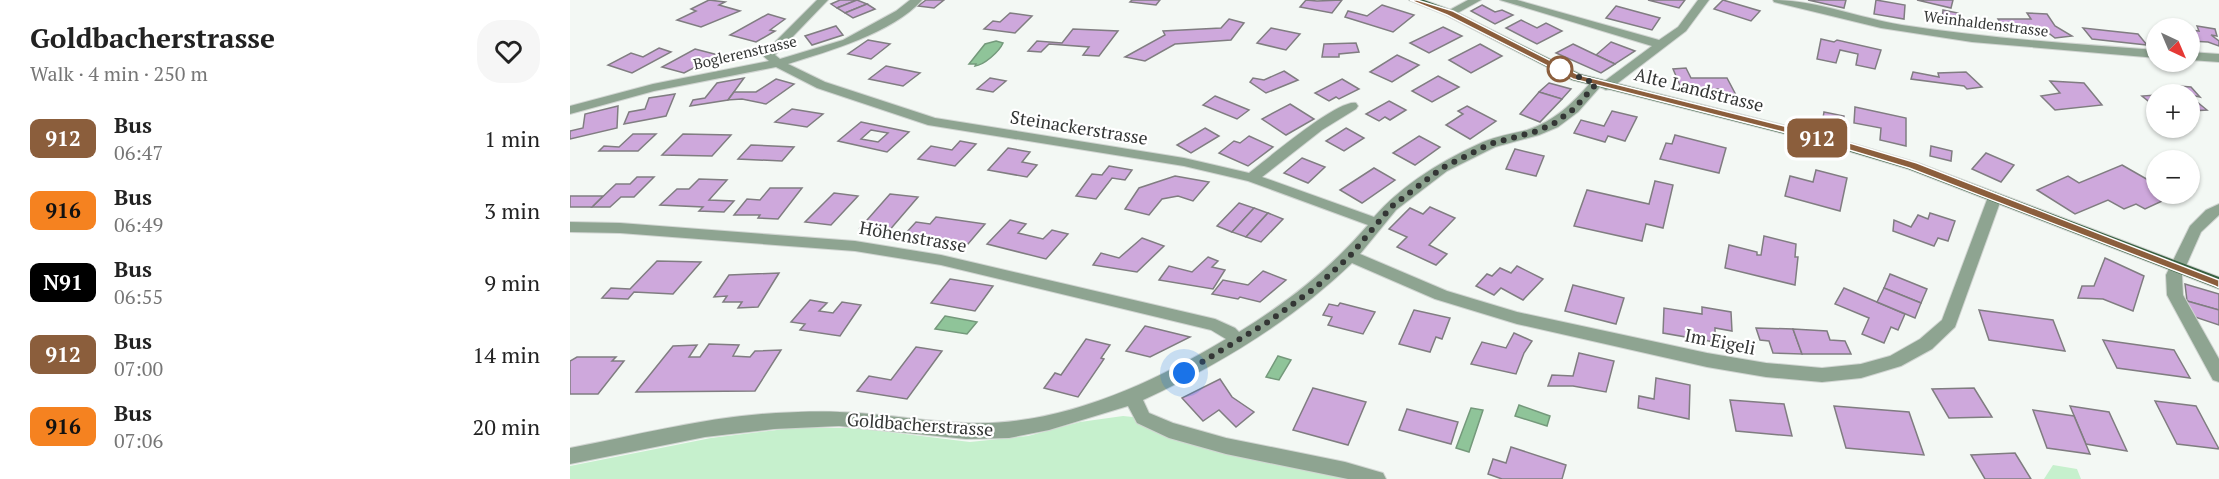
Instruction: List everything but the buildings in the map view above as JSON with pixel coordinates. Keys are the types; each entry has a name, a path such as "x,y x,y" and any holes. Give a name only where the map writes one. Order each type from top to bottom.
{"main road":[{"name":"Alte Landstrasse","path":"1414,0 1450,13 1568,73 1601,85 1829,141 1913,166 2219,283"}],"street":[{"path":"778,63 768,55 824,0"},
{"name":"Boglerenstrasse","path":"570,110 653,88 778,63 847,42 900,13 917,0"},
{"path":"1450,13 1476,0"},
{"path":"1505,0 1663,45"},
{"name":"Goldbacherstrasse","path":"570,456 705,429 774,421 839,419 966,431 1009,430 1048,422 1132,397 1184,373 1300,299 1350,256 1376,223 1414,188 1442,168 1490,144 1534,132 1553,124 1601,85 1663,45 1682,29 1704,0"},
{"name":"Weinhaldenstrasse","path":"1778,0 1881,25 1971,39 2146,53"},
{"path":"2200,57 2219,58"},
{"name":"Steinackerstrasse","path":"778,63 821,85 933,122 1184,162 1252,178 1376,223"},
{"path":"1252,178 1317,127 1352,106"},
{"name":"Im Eigeli","path":"1350,256 1441,295 1517,318 1707,360 1766,370 1822,375 1861,371 1894,361 1926,344 1949,323 1995,197"},
{"path":"2219,210 2211,213 2195,230 2174,275 2175,295 2219,375"},
{"name":"Höhenstrasse","path":"570,227 620,228 855,246 941,261 1215,325 1229,332 1237,341"},
{"path":"1132,397 1143,418 1169,430 1226,446 1376,479"}],"shaded area":[{"path":"996,41 1003,43 991,57 979,65 969,64 985,44"},
{"path":"945,316 977,322 967,334 935,329"},
{"path":"1278,356 1291,360 1279,380 1266,377"},
{"path":"1519,405 1550,416 1547,426 1515,416"},
{"path":"1471,408 1483,410 1469,452 1456,448"},
{"path":"1123,416 1143,418 1376,479 570,479 570,466 711,438 794,428 856,428 970,442 1028,436 1080,422"},
{"path":"2053,465 2077,469 2081,479 2044,479"}],"bus line":[{"name":"912","path":"1414,0 1450,13 1576,77 1829,141 1913,166 2219,283"}],"route":[{"path":"1184,373 1268,322 1315,288 1350,256 1391,207 1442,168 1490,144 1534,132 1553,124 1574,109 1596,84 1560,69"}]}
